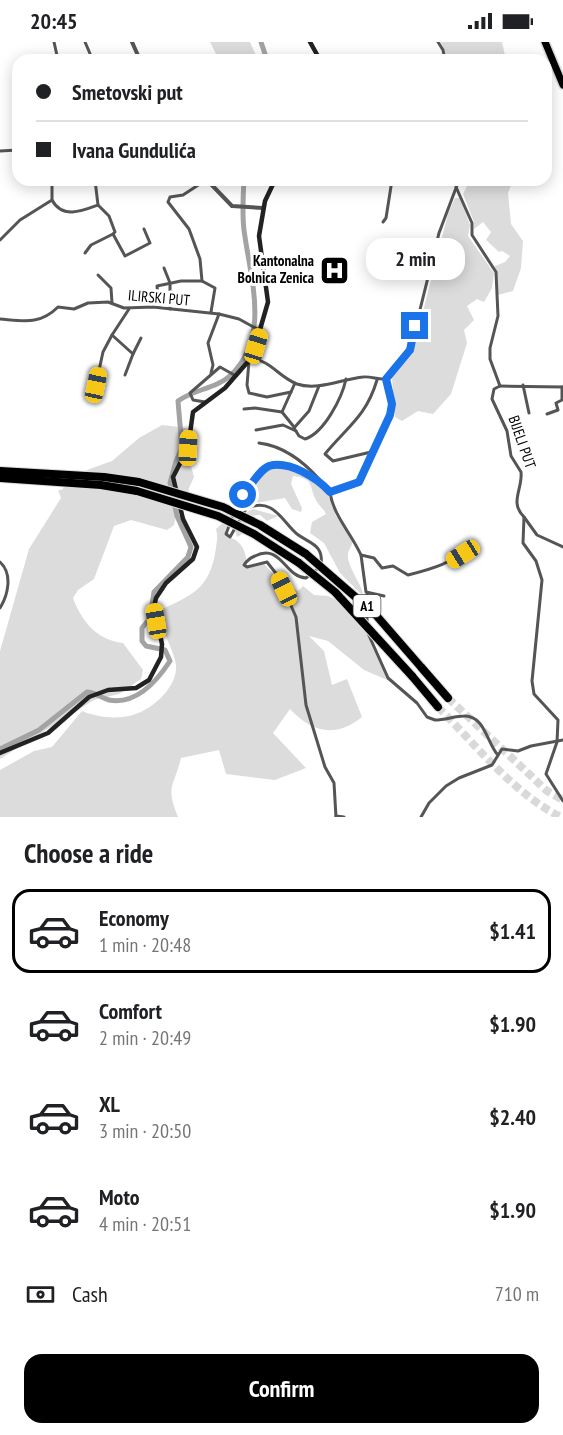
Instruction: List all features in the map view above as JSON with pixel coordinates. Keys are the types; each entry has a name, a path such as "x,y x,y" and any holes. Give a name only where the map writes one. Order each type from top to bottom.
{"highway":[{"path":"552,60 563,85"},
{"name":"A1","path":"0,471 104,477 223,507 260,525 306,554 375,614 448,698"},
{"name":"A1","path":"0,478 138,486 218,516 254,534 299,563 342,599 438,707"}],"main road":[{"path":"0,753 48,733 89,697 101,691 129,690 144,684 154,674 162,644 154,607 156,598 166,582 193,559 197,547 183,519 173,477 188,448 193,412 225,388 234,374 250,360 268,302 259,245 263,208 272,186"}],"street":[{"path":"52,186 52,200 56,207 65,211 86,211 98,205"},
{"path":"96,186 98,205 108,216 115,232 113,234 125,256 150,243 144,229"},
{"path":"197,186 183,195 170,197 168,202 189,229 200,259 202,281"},
{"path":"212,186 222,199 234,207 263,208"},
{"path":"382,222 386,218 391,186"},
{"path":"386,379 410,350 439,233 456,186"},
{"name":"BIJELI PUT","path":"456,186 472,223 472,235 496,272 498,316 490,348 490,359 500,386 494,389 491,396 507,431 511,456 521,472 516,497 519,512 524,517 523,543 536,561 542,580 534,640 532,687 537,698 558,720 557,742"},
{"path":"256,206 267,194"},
{"path":"0,240 20,220 52,200"},
{"path":"85,253 91,245 113,234"},
{"path":"164,268 170,283 170,309"},
{"path":"98,275 111,288 112,303"},
{"path":"170,298 159,298 155,288 170,283 202,281 216,289 211,313"},
{"name":"ILIRSKI PUT","path":"0,319 30,321 47,318 58,307 74,309 88,303 112,303 129,309 170,309 219,314 239,319 259,330"},
{"path":"94,393 103,352 129,309"},
{"path":"211,374 213,365 208,343 219,314"},
{"path":"112,335 133,354"},
{"path":"125,375 141,338"},
{"path":"291,392 279,397 249,393 247,385 250,360 269,363 295,383 319,386 346,379 366,377 386,379"},
{"path":"206,402 194,400 191,394 220,367 234,374"},
{"path":"243,409 255,408 282,412 305,439 317,432 329,415 346,379"},
{"path":"371,452 333,461 325,454 354,424 373,393 377,379"},
{"path":"330,492 359,482 366,470 371,452 390,415 392,404 386,379"},
{"path":"282,412 295,383"},
{"path":"523,385 529,413"},
{"path":"295,430 312,405 319,386"},
{"path":"500,386 563,387 562,400 556,404 558,410 547,414"},
{"path":"256,430 283,426 295,430"},
{"path":"260,443 286,450 330,492 337,516 351,533 361,555 367,594 367,631 388,678 417,703 427,717 435,720 462,716 473,717 480,723 498,754"},
{"path":"320,482 293,468 272,466 264,469 239,499 227,537 230,537 246,509 258,506 281,514 298,535 313,543 321,555 321,566 306,578 295,575 280,557 266,553 252,557 244,565 247,567 267,562 292,605 296,617 306,705 326,767 334,783 336,816 344,817"},
{"path":"524,517 537,535 563,547"},
{"path":"361,555 374,558 382,568 393,566 408,575 445,564 472,544"},
{"path":"0,562 5,568 8,588 0,608"},
{"path":"367,594 384,596"},
{"path":"421,817 429,803 446,786 492,765 498,754 506,748 518,751 563,740"},
{"path":"557,742 546,774 563,801"}],"shaded area":[{"path":"210,42 250,42 255,54 216,54"},
{"path":"441,42 502,42 505,54 446,54"},
{"path":"467,186 511,186 508,193 511,224 523,241 521,268 513,291 498,295 495,266 505,262 510,256 502,251 499,252 486,240 491,232 483,222 474,229 474,222 463,194"},
{"path":"455,198 460,198 470,225 468,236 494,273 492,288 484,302 477,299 467,306 474,320 464,330 467,343 451,394 433,414 418,411 402,421 395,417 392,378 412,354 448,214"},
{"path":"162,425 187,428 182,432 194,477 189,488 187,505 176,516 174,525 167,530 131,520 114,526 94,579 78,590 73,598 81,615 98,634 123,643 143,670 141,679 119,694 94,700 0,759 0,651 29,549 61,498 58,490 87,470 112,461 139,438"},
{"path":"271,467 291,469 308,476 328,493 336,516 353,540 348,557 363,593 361,594 340,573 324,543 310,533 312,522 326,514 305,479 293,476 291,484 302,508 301,512 292,509 285,498 255,503 254,498 232,524 239,502"},
{"path":"235,501 232,518 225,530 227,537 237,541 243,548 246,568 264,564 279,580 298,591 303,586 314,595 328,596 338,601 356,617 367,631 392,682 364,670 328,641 309,636 324,651 332,685 347,679 362,717 343,728 324,730 307,723 290,709 273,733 306,768 275,780 226,774 219,750 181,758 171,792 178,817 0,817 0,770 34,751 52,747 82,711 105,717 129,716 154,704 168,690 176,665 156,612 180,601 204,582 213,562 217,541 216,529 224,522 229,504"},
{"path":"253,509 278,516 267,521 260,515 249,516 242,534 237,537 235,530 247,512"}],"waterway":[{"path":"261,42 265,54"},
{"path":"0,749 39,730 87,692 119,701 137,695 159,676 170,661 165,650 146,646 142,641 142,628 150,618 154,592 188,557 191,547 177,516 170,483 182,448 178,401 225,380 243,360 251,343 255,306 243,224 244,186"}],"tunnel":[{"path":"448,698 547,791 563,800"},
{"path":"438,707 511,782 527,796 561,817"}],"place":[{"name":"Kantonalna Bolnica Zenica","path":"335,270"}],"route":[{"path":"243,495 269,466 293,468 307,473 330,492 359,482 364,476 371,452 390,415 392,404 386,379 410,350 415,326"}]}
